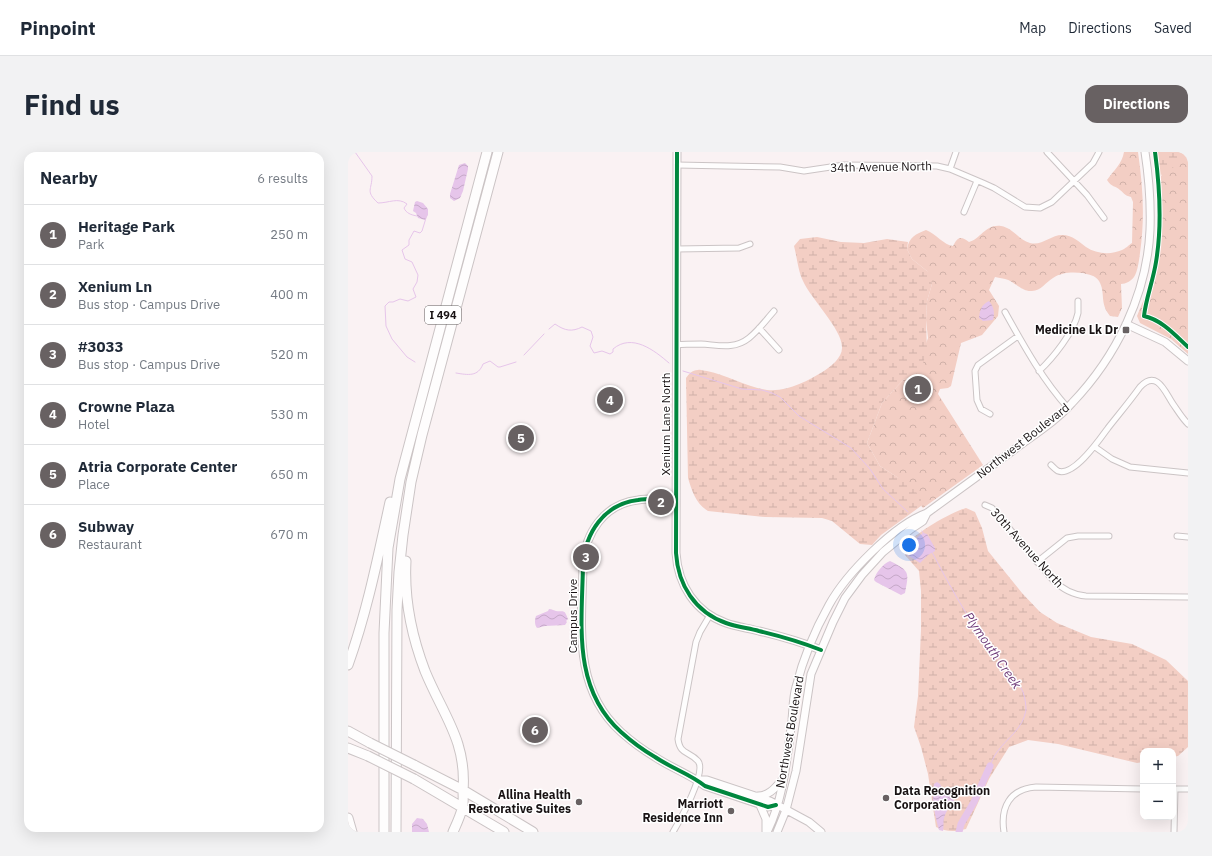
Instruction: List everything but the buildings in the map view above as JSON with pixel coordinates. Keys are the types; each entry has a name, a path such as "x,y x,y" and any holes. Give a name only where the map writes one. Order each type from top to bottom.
{"highway":[{"name":"I 494","path":"384,832 385,590 388,548 400,479 487,152"},
{"name":"I 494","path":"396,832 397,610 403,534 411,482 422,435 498,152"},
{"path":"422,435 406,544 406,589 416,644 426,672 456,737 462,755 464,784 463,808 453,832"},
{"path":"348,665 372,586 392,494 400,479"},
{"path":"348,731 463,790 533,832"},
{"path":"348,748 368,756 414,779 504,832"},
{"path":"348,818 352,832"}],"street":[{"name":"Xenium Lane North","path":"677,152 676,553 679,575 689,595 696,604 710,615 726,623 779,636 820,650"},
{"path":"950,169 956,152"},
{"path":"1047,152 1094,203 1104,218"},
{"name":"34th Avenue North","path":"677,165 768,166 804,171 844,165 937,166 950,169 994,188 1019,204 1033,209 1040,208 1052,202 1093,163 1099,152"},
{"name":"Northwest Boulevard","path":"767,832 771,824 783,778 796,687 810,646 830,604 858,567 888,536 917,516 927,513 1046,426 1068,408 1100,371 1111,353 1126,324 1137,294 1143,273 1150,232 1150,192 1145,152"},
{"path":"964,212 977,181"},
{"path":"677,249 739,248 750,244"},
{"path":"1039,371 1055,356 1070,332 1078,314 1078,301"},
{"path":"676,344 702,344 723,347 732,346 748,339 774,310"},
{"path":"1005,312 1039,371 1068,408"},
{"path":"1126,324 1165,342 1188,361"},
{"path":"759,328 779,350"},
{"path":"990,414 981,409 977,400 974,371 978,366 1018,336"},
{"path":"1051,465 1058,471 1067,470 1083,459 1095,446 1143,383 1152,380 1163,386 1179,414 1188,424"},
{"path":"1095,446 1112,459 1130,467 1188,473"},
{"name":"Campus Drive","path":"676,500 638,500 623,504 602,518 590,535 583,555 583,659 586,672 595,698 602,710 620,731 656,758 698,780 705,786 760,805 768,807 776,805"},
{"name":"30th Avenue North","path":"985,505 992,508 1058,585 1071,593 1078,595 1188,597"},
{"name":"Northwest Boulevard","path":"777,832 786,810 796,771 811,674 833,622 845,598 862,575 883,552 923,520 927,513"},
{"path":"1037,562 1067,538 1078,536 1109,536"},
{"path":"1177,536 1188,536"},
{"path":"673,832 698,780 700,772 699,762 682,750 678,739 696,642 710,615"},
{"path":"756,796 768,794 783,778"},
{"name":"Campus Drive","path":"698,780 708,780 770,800 776,805 809,822 821,832"},
{"path":"1004,832 1002,818 1003,812 1013,796 1024,789 1036,787 1140,789"},
{"path":"1176,789 1188,789"},
{"path":"760,805 766,819 767,832"},
{"path":"1174,820 1174,832"}],"green space":[{"path":"1124,152 1138,152 1143,215 1140,253 1137,269 1131,280 1127,283 1121,284 1122,308 1118,317 1110,316 1107,311 1099,281 1092,276 1083,273 1071,273 1056,276 1035,291 1025,290 1008,280 995,277 989,290 999,306 998,316 982,335 961,343 951,386 940,389 938,394 983,465 923,508 900,479 880,466 867,443 882,403 903,380 915,375 928,338 926,320 927,301 932,284 927,271 912,259 907,249 909,242 916,235 926,230 946,244 953,246 956,240 960,238 969,242 977,238 991,227 1001,226 1034,244 1058,235 1066,235 1073,237 1094,251 1104,253 1118,252 1132,243 1133,202 1131,197 1109,183 1107,180 1120,163"},
{"path":"1157,152 1188,152 1172,169 1162,174 1160,177"},
{"path":"1158,152 1188,152 1188,354 1171,339 1140,323 1137,316 1157,264 1161,242 1162,199 1160,177 1162,175"},
{"path":"817,237 841,242 864,243 887,239 908,242 907,249 912,259 931,276 932,284 927,301 927,351 922,366 915,375 903,380 882,403 867,443 880,466 908,482 921,498 921,506 881,535 872,545 860,544 832,521 822,518 765,517 708,511 697,501 688,478 686,378 691,372 699,370 707,371 759,388 775,390 790,388 824,371 836,361 842,352 841,341 837,332 801,277 794,246 800,239"},
{"path":"966,508 975,512 982,528 988,551 1022,593 1040,612 1057,623 1091,637 1132,644 1166,660 1188,681 1188,747 1176,756 1176,748 1140,748 1140,762 1137,763 1058,744 1028,740 1009,747 989,779 966,829 951,831 936,827 928,774 914,727 918,696 921,630 921,591 919,571 905,555 904,546 916,535 933,524"}],"water":[{"path":"465,163 468,166 468,169 463,191 460,198 454,201 450,198 450,194 459,165"},
{"path":"417,201 423,203 428,209 428,215 425,220 418,218 416,213 413,211 415,202"},
{"path":"989,301 994,310 993,320 983,321 979,318 980,310 984,304"},
{"path":"923,533 927,534 935,548 935,551 928,555 920,563 908,555 906,550 913,541"},
{"path":"890,561 905,570 907,576 905,593 901,595 874,580 880,569"},
{"path":"549,609 565,612 568,619 565,625 537,628 535,623 536,616 548,611"},
{"path":"937,782 943,790 953,796 954,801 945,815 943,831 939,830 934,807 933,790 934,784"},
{"path":"417,818 423,819 427,824 429,832 412,832 412,824"}],"waterway":[{"name":"Plymouth Creek","path":"355,152 372,176 370,193 374,199 378,203 397,201 404,202 407,204 404,208 406,211 417,216"},
{"name":"Plymouth Creek","path":"415,362 407,357 392,339 386,326 385,306 389,302 400,299 408,301 416,297 413,289 417,282 418,275 412,262 405,259 402,250 409,245 409,240 414,231 420,233 422,231 426,218"},
{"name":"Plymouth Creek","path":"549,329 555,324 568,330 575,330 582,327 591,331 593,337 590,346 594,353 602,351 610,354 613,352 613,349 620,344 635,343 657,353 669,363"},
{"name":"Plymouth Creek","path":"524,355 544,334"},
{"name":"Plymouth Creek","path":"456,373 475,373 483,364 490,361 498,367 516,362"},
{"name":"Plymouth Creek","path":"683,371 742,389 762,390 780,397 799,416 851,448 870,469 883,489 908,512"},
{"name":"Plymouth Creek","path":"932,552 958,599 990,650 1011,673 1020,685 1024,694 1026,710 1022,723 997,752 990,766"},
{"name":"Plymouth Creek","path":"959,832 961,824 974,802 990,766"}],"cycle path":[{"path":"677,152 676,553 680,576 690,596 705,612 715,618 726,623 783,637 821,650"},
{"path":"1155,152 1160,221 1155,269 1144,316 1162,324 1188,347"},
{"path":"676,500 638,500 615,507 598,522 592,531 583,565 582,632 583,654 587,675 594,696 605,715 633,742 661,761 705,786 768,807 776,805"}],"place":[{"name":"Medicine Lk Dr","path":"1126,330"},
{"name":"Heritage Park","path":"918,389"},
{"name":"Crowne Plaza","path":"610,400"},
{"name":"Atria Corporate Center","path":"521,438"},
{"name":"Xenium Ln","path":"661,502"},
{"name":"#3033","path":"586,557"},
{"name":"Subway","path":"535,730"},
{"name":"Data Recognition Corporation","path":"886,798"},
{"name":"Allina Health Restorative Suites","path":"579,802"},
{"name":"Marriott Residence Inn","path":"731,811"}]}
